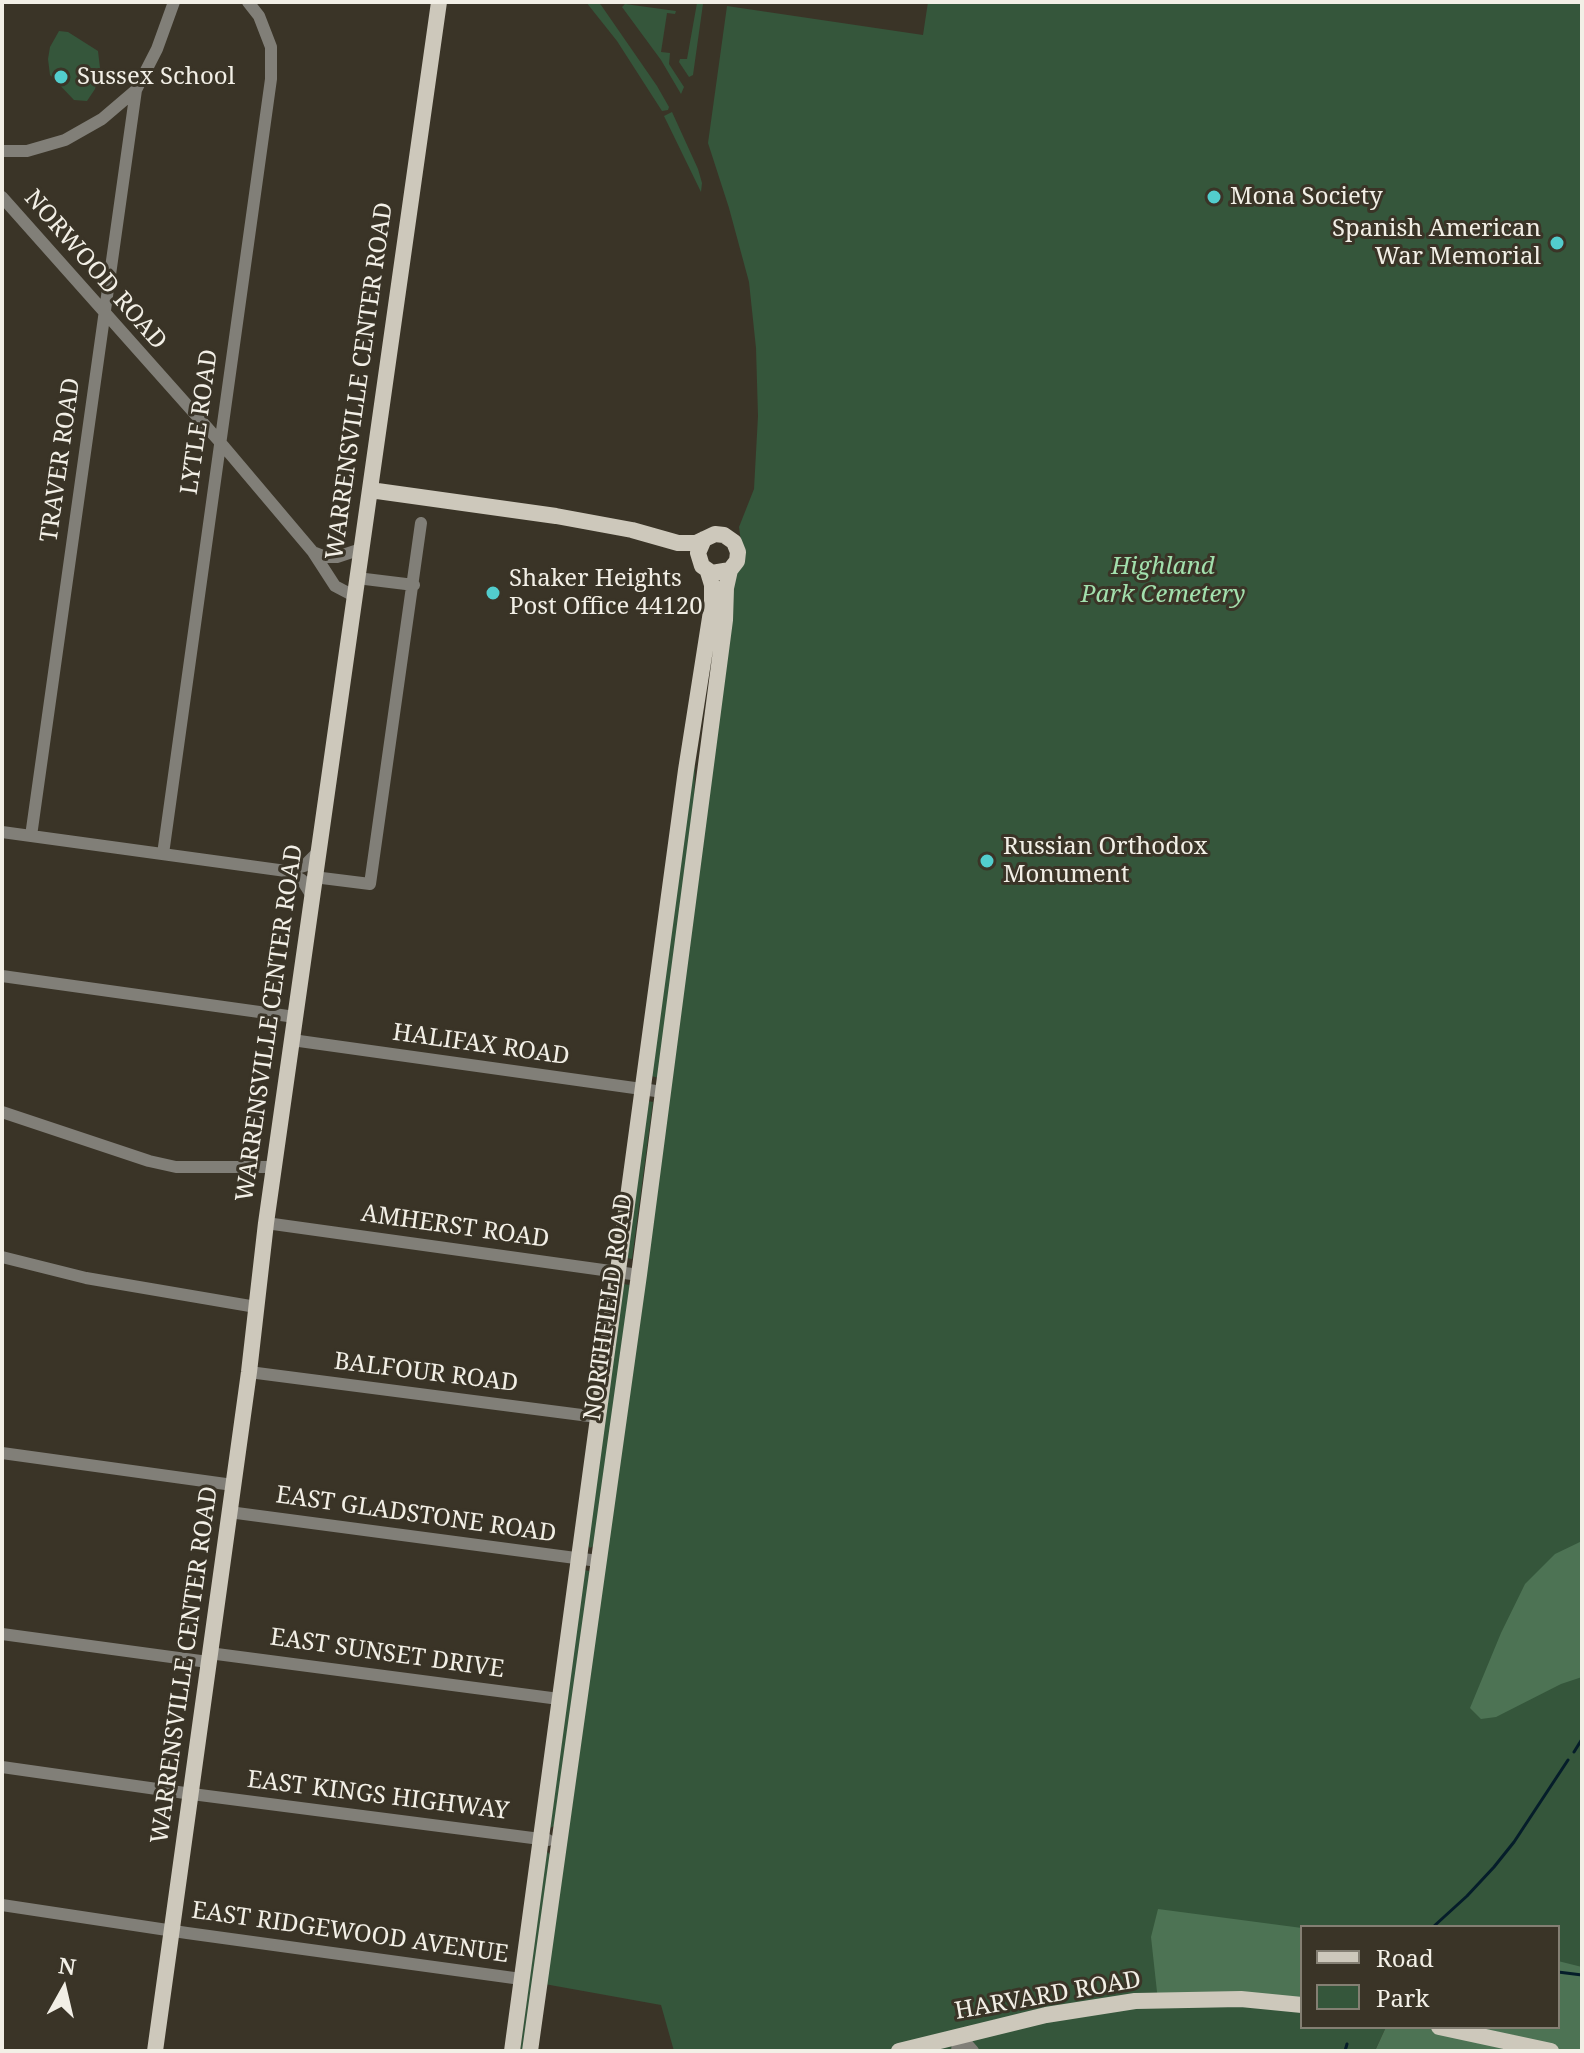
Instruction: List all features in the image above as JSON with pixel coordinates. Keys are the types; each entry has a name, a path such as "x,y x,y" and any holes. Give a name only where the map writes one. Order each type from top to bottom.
{"main road":[{"name":"WARRENSVILLE CENTER ROAD","path":"155,2051 317,853 439,2"},
{"path":"370,490 541,513 587,522 678,543 696,543 720,534 734,542 738,556 730,570 718,574 683,554 628,539 587,522"},
{"path":"704,539 698,553 704,567"},
{"name":"NORTHFIELD ROAD","path":"512,2051 686,770 712,605 712,585 704,567"},
{"name":"NORTHFIELD ROAD","path":"530,2051 639,1275 730,570"},
{"name":"HARVARD ROAD","path":"899,2051 958,2043 1046,2015 1135,2001 1241,1999 1300,2005"},
{"path":"1448,2029 1551,2051"}],"street":[{"path":"2,151 27,151 65,140 102,119 136,90 157,49 174,2"},
{"name":"LYTLE ROAD","path":"163,854 271,79 271,47 259,16 248,2"},
{"name":"TRAVER ROAD","path":"31,836 136,90"},
{"name":"NORWOOD ROAD","path":"2,197 220,442 313,552 335,586 354,596"},
{"path":"314,877 370,884 421,523"},
{"path":"313,552 337,557 361,549"},
{"path":"357,578 414,585"},
{"path":"2,832 286,871 302,880 312,896"},
{"path":"286,871 304,866 317,853"},
{"path":"2,976 295,1017"},
{"name":"HALIFAX ROAD","path":"292,1040 663,1092"},
{"path":"2,1112 149,1161 176,1167 274,1167"},
{"name":"AMHERST ROAD","path":"266,1223 639,1275"},
{"path":"2,1257 86,1278 256,1307"},
{"name":"BALFOUR ROAD","path":"249,1372 597,1417"},
{"path":"2,1453 233,1485"},
{"name":"EAST GLADSTONE ROAD","path":"229,1512 598,1561"},
{"name":"EAST SUNSET DRIVE","path":"2,1634 559,1699"},
{"name":"EAST KINGS HIGHWAY","path":"2,1767 559,1842"},
{"name":"EAST RIDGEWOOD AVENUE","path":"2,1905 521,1979"},
{"path":"958,2043 973,2051"}],"green space":[{"path":"586,2 601,5 657,86 668,110 662,111 617,41"},
{"name":"Highland Park Cemetery","path":"928,2 1582,3 1582,2029 1560,2024 1560,1925 1300,1925 1300,2029 1385,2029 1375,2051 674,2051 661,2005 539,1983 556,1825 550,1828 584,1570 589,1571 590,1576 571,1813 679,1016 729,585 743,557 739,527 754,489 758,416 756,348 749,282 708,143 727,6 923,35"},
{"path":"697,3 703,4 693,75 689,77 679,62 680,59 687,59"},
{"path":"625,4 676,11 675,14 667,13 661,52 670,53 669,64 684,87 681,94 661,60 622,7"},
{"path":"59,31 68,32 98,51 100,68 95,89 87,101 74,100 50,75 50,47"},
{"path":"672,112 698,169 701,192 664,116"},
{"path":"695,766 694,818 659,1078 651,1076 692,767"},
{"path":"648,1101 653,1102 632,1259 627,1258"},
{"path":"623,1284 630,1285 595,1545 590,1548 586,1543"},
{"path":"1582,1541 1582,1677 1561,1684 1496,1717 1481,1719 1470,1708 1525,1584 1555,1554"},
{"path":"546,1851 551,1855 525,2051 520,2051"},
{"path":"1158,1909 1300,1928 1300,2005 1158,2001 1151,1937"},
{"path":"1560,1962 1582,1967 1582,2051 1375,2051 1385,2029 1560,2029"}],"waterway":[{"path":"1574,1752 1582,1739"},
{"path":"1435,1925 1494,1867 1568,1760"},
{"path":"1560,1972 1582,1975"},
{"path":"1345,2051 1347,2044"}],"place":[{"name":"Sussex School","path":"61,77"},
{"name":"Mona Society","path":"1214,197"},
{"name":"Spanish American War Memorial","path":"1557,243"},
{"name":"Shaker Heights Post Office 44120","path":"493,593"},
{"name":"Russian Orthodox Monument","path":"987,861"}]}
